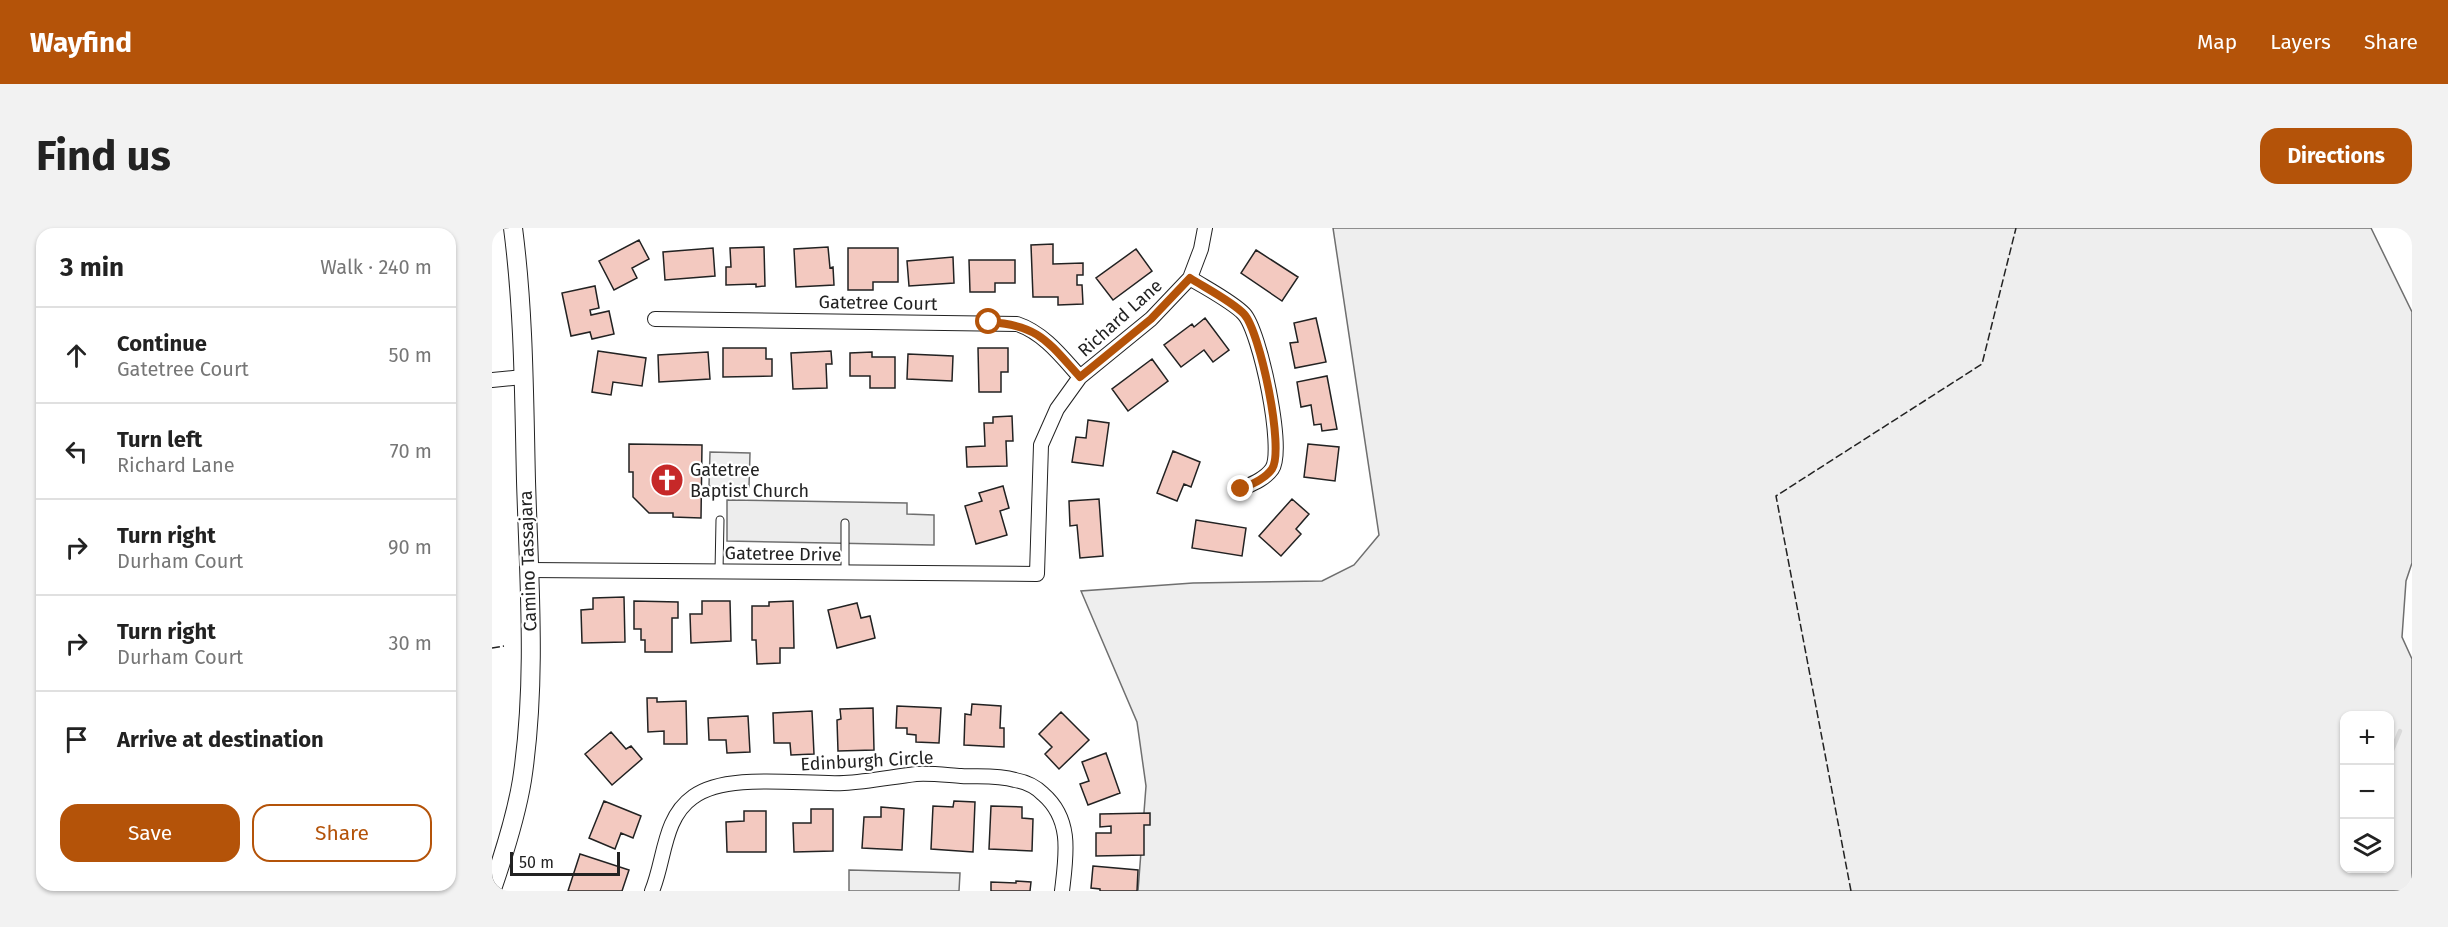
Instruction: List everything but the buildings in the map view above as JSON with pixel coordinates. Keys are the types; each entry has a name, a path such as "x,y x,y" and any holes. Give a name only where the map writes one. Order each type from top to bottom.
{"street":[{"name":"Camino Tassajara","path":"492,889 507,843 522,782 530,716 531,647 523,377 519,280 513,228"},
{"name":"Richard Lane","path":"1037,573 1041,445 1057,409 1080,377 1151,319 1190,278 1201,249 1205,228"},
{"path":"1190,278 1243,313 1253,328 1259,345 1277,445 1273,468 1258,481 1241,489"},
{"name":"Gatetree Court","path":"655,319 1017,324 1042,338 1080,377"},
{"path":"492,380 523,377"},
{"name":"Gatetree Drive","path":"529,570 1037,573"},
{"name":"Edinburgh Circle","path":"652,891 672,823 680,809 701,792 726,783 872,782 918,774 1016,780 1033,786 1043,793 1060,815 1065,831 1067,849 1062,891"}],"lane":[{"path":"719,571 720,520"},
{"path":"845,523 845,573"}],"shaded area":[{"path":"1333,228 2371,228 2412,312 2412,563 2406,581 2402,637 2412,659 2412,891 1138,891 1146,786 1137,722 1081,591 1193,583 1322,581 1354,565 1379,535"},
{"path":"710,452 750,453 749,487 709,486"},
{"path":"727,500 907,503 907,514 934,515 934,545 727,541"},
{"path":"849,870 960,873 959,891 849,891"}],"waterway":[{"path":"2394,745 2400,731"}],"fence":[{"path":"1851,891 1776,496 1982,364 2016,228"},
{"path":"492,648 504,646"}],"place":[{"name":"Gatetree Baptist Church","path":"667,480"}],"route":[{"path":"989,322 1017,324 1034,331 1080,377 1151,319 1190,278 1243,313 1253,328 1259,345 1277,445 1273,468 1258,481 1241,489"}]}
